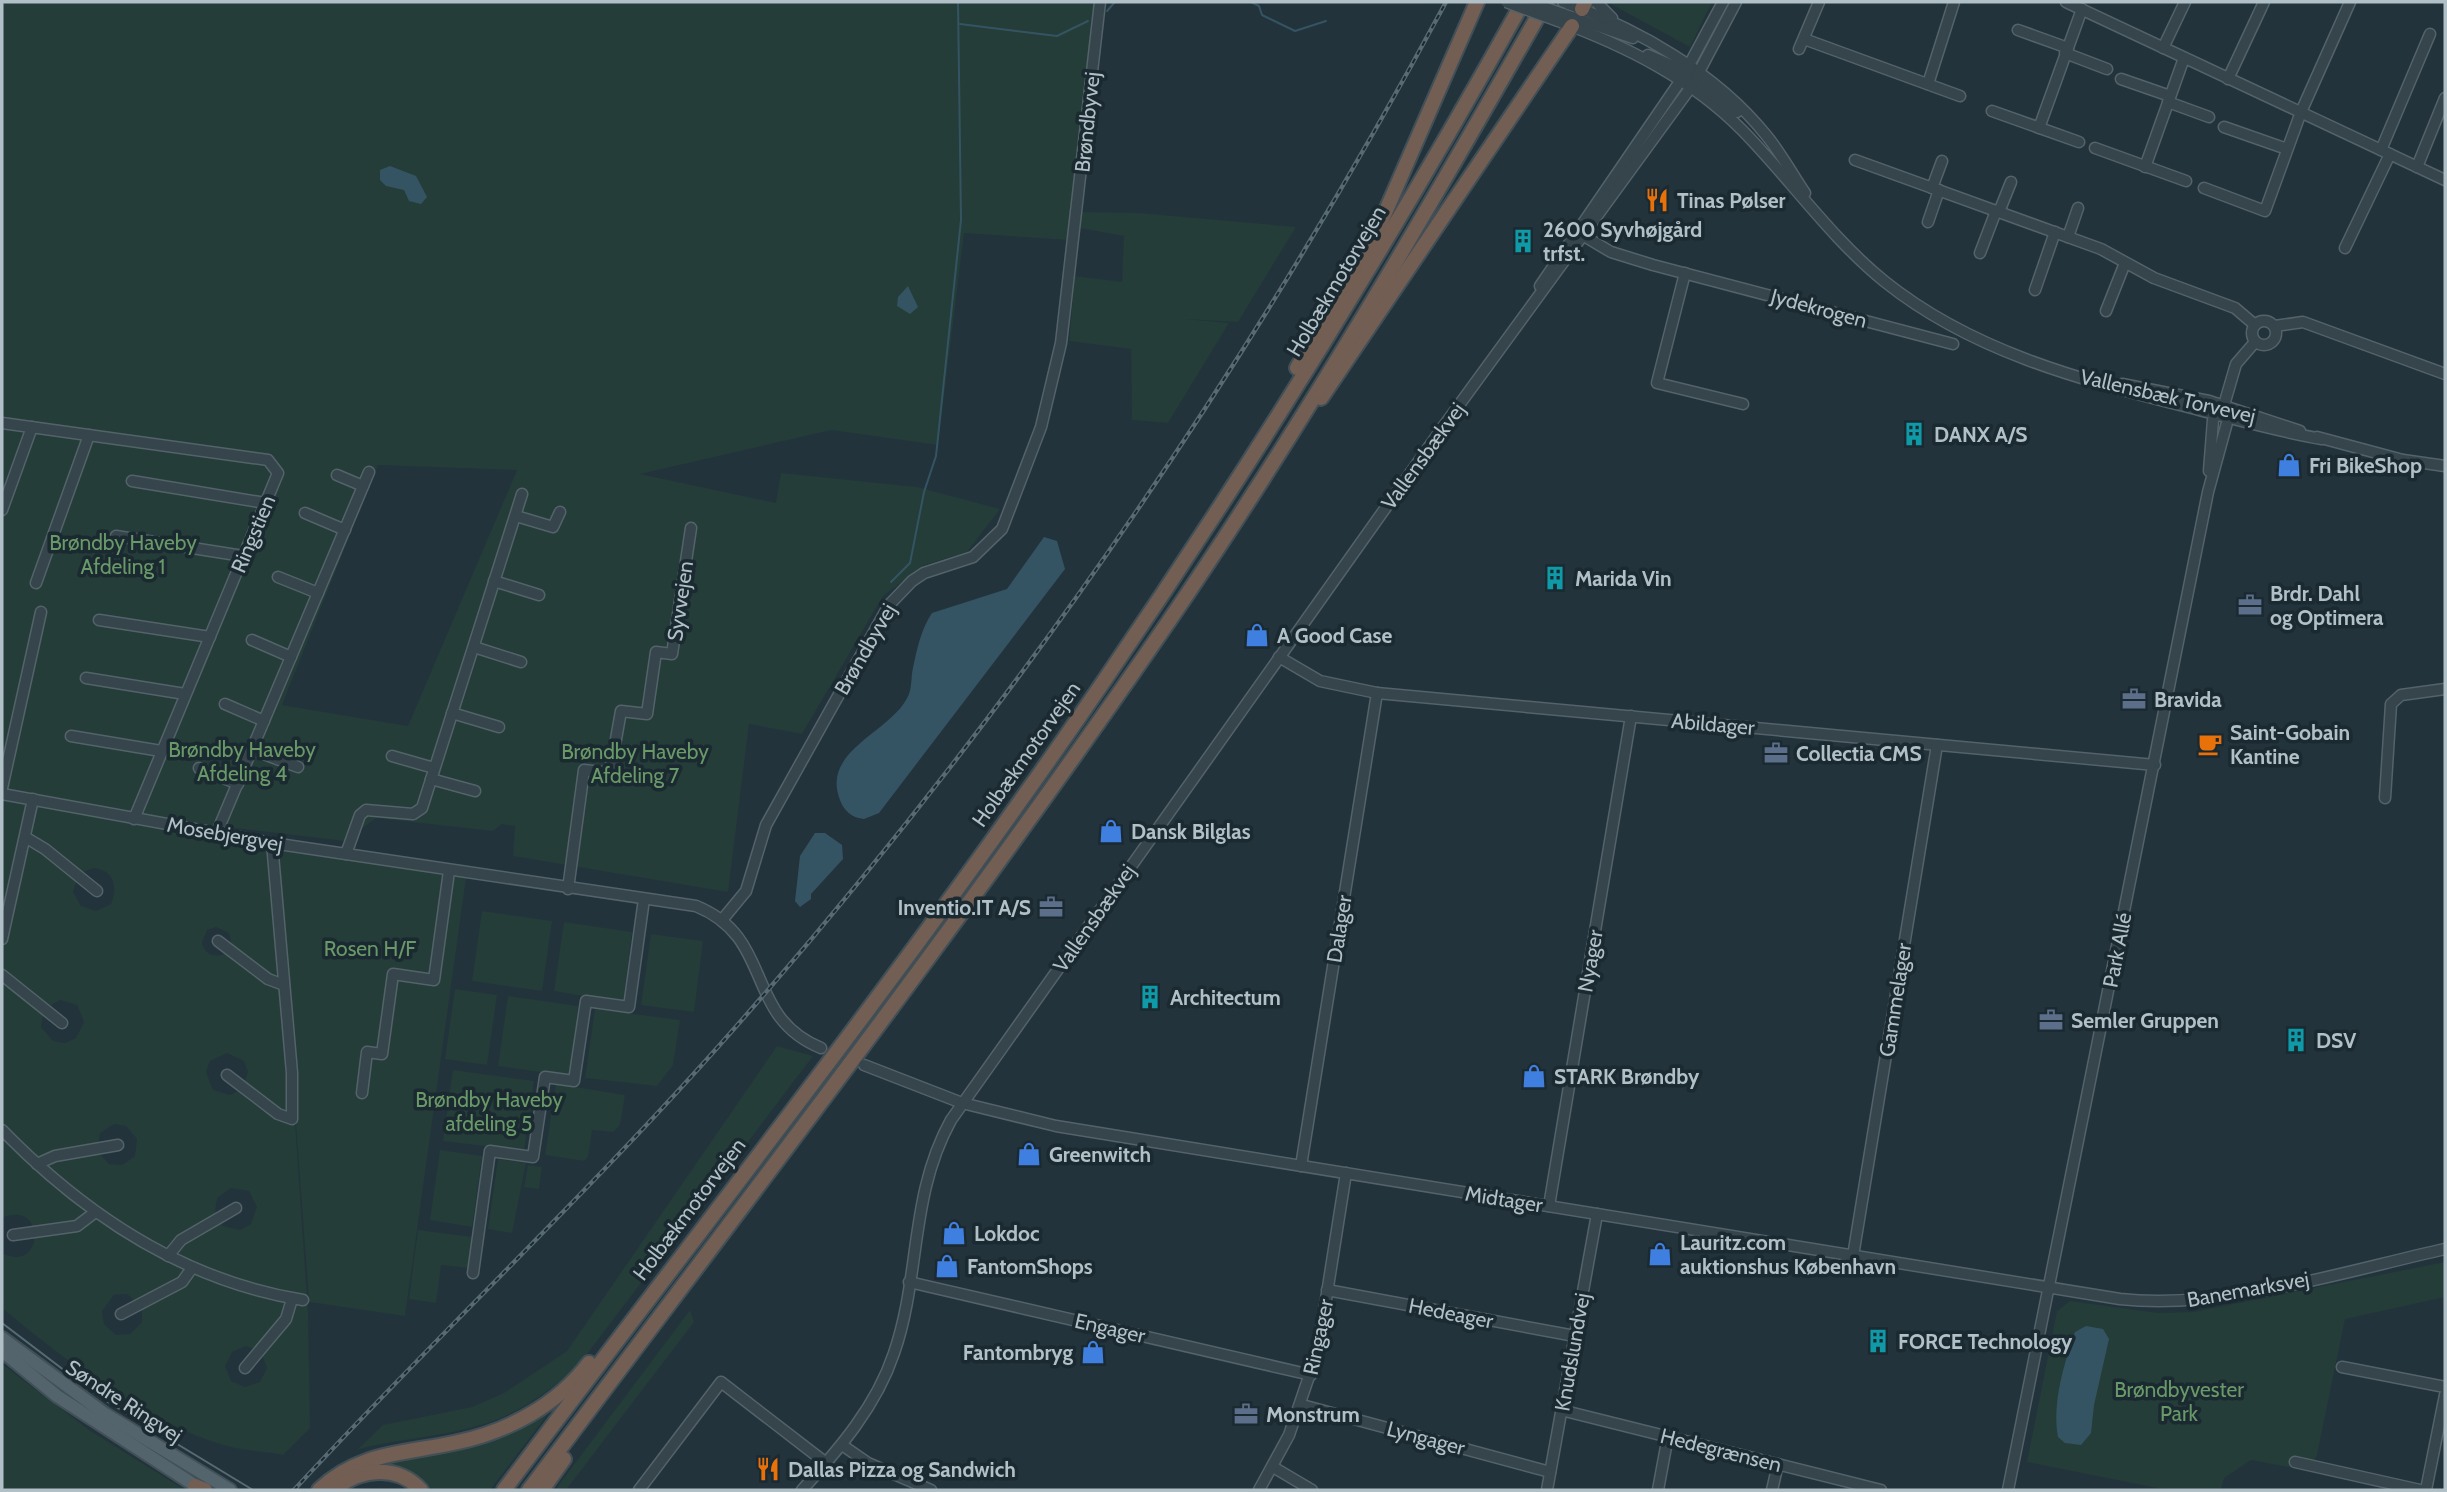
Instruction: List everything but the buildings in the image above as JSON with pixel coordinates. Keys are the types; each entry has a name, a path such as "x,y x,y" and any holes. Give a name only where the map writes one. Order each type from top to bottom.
{"highway":[{"name":"Holbækmotorvejen","path":"504,1490 957,888 1101,684 1222,504 1401,215 1523,2"},
{"name":"Holbækmotorvejen","path":"529,1490 965,909 1170,619 1276,457 1437,194 1547,2"},
{"path":"1222,504 1275,404 1381,222 1474,4"},
{"path":"1276,457 1331,385 1570,12"},
{"path":"333,1484 366,1459 460,1441 504,1429 545,1406 582,1372 625,1316 653,1292"},
{"path":"542,1490 585,1429 620,1369"},
{"path":"321,1490 356,1475 374,1471 404,1477 421,1490"}],"main road":[{"name":"Søndre Ringvej","path":"2,1338 105,1414 230,1490"},
{"name":"Søndre Ringvej","path":"2,1351 57,1396 201,1489"}],"street":[{"name":"Brøndbyvej","path":"722,920 746,891 766,825 889,605 901,589 924,573 973,557 988,546 1006,523 1047,408 1061,343 1100,2"},
{"name":"Vallensbæk Torvevej","path":"1506,2 1570,12 1636,33 1650,42 1695,81 1872,271 1926,312 1975,340 2053,369 2228,419 2403,460 2445,466"},
{"path":"1529,2 1570,12"},
{"path":"1547,2 1650,42"},
{"path":"1596,2 1606,15 1636,33"},
{"name":"Vallensbækvej","path":"1580,234 1685,73 1723,2"},
{"name":"Vallensbækvej","path":"802,1490 842,1445 877,1392 894,1354 927,1174 941,1138 962,1102 1580,234 1695,81 1736,2"},
{"path":"1799,49 1819,2"},
{"path":"1928,84 1954,2"},
{"path":"2066,2 2085,7 2163,48 2445,180"},
{"path":"2163,48 2185,2"},
{"path":"2228,79 2264,2"},
{"path":"2204,188 2265,211 2301,112 2350,2"},
{"path":"2039,128 2066,50 2085,7"},
{"name":"Vallensbæk Torvevej","path":"1570,12 1600,37 1685,73"},
{"path":"2018,30 2107,69"},
{"path":"2345,248 2386,152 2430,34"},
{"path":"1804,38 1960,96"},
{"path":"2145,167 2184,58"},
{"path":"1685,73 1695,81"},
{"path":"2121,79 2209,117"},
{"name":"Vallensbæk Torvevej","path":"1695,81 1732,100 1768,136 1825,223"},
{"path":"2417,167 2445,98"},
{"path":"1992,111 2079,142"},
{"path":"2224,127 2287,149"},
{"path":"2095,148 2186,181"},
{"path":"1856,160 2101,249 2154,278 2235,308 2255,325"},
{"path":"1928,222 1942,161"},
{"path":"1980,253 2011,182"},
{"path":"2068,237 2078,208"},
{"path":"2035,290 2055,232"},
{"name":"Jydekrogen","path":"1580,234 1611,252 1953,344"},
{"path":"2106,311 2125,263"},
{"path":"1685,273 1657,383 1743,404"},
{"path":"2264,320 2275,327 2276,335 2272,343 2263,345 2255,342 2252,335 2255,325 2264,320"},
{"path":"2275,327 2289,322 2303,322 2445,374"},
{"path":"2214,414 2224,405 2236,365 2255,342"},
{"name":"Vallensbæk Torvevej","path":"2053,369 2224,405 2322,439"},
{"path":"2224,405 2228,419"},
{"name":"Park Allé","path":"2208,492 2214,414"},
{"name":"Park Allé","path":"2008,1490 2208,492 2228,419"},
{"name":"Ringstien","path":"2,423 268,460 278,473 134,819"},
{"path":"2,510 32,427"},
{"path":"36,583 89,435"},
{"path":"217,832 369,472"},
{"path":"337,475 363,486"},
{"path":"132,481 265,503"},
{"path":"346,854 360,815 366,810 417,813 474,647 522,494"},
{"path":"516,516 554,527 559,512"},
{"path":"305,513 345,530"},
{"name":"Syvvejen","path":"568,889 584,770 610,774 621,711 647,714 656,652 672,654 691,528"},
{"path":"116,536 243,556"},
{"path":"278,577 318,593"},
{"path":"494,581 539,595"},
{"path":"2,788 41,612"},
{"path":"99,620 210,637"},
{"path":"251,640 291,657"},
{"path":"474,647 521,662"},
{"name":"Abildager","path":"1279,657 1320,681 1377,693 2155,765"},
{"path":"86,678 185,694"},
{"path":"2385,798 2391,704 2401,695 2445,689"},
{"name":"Dalager","path":"1301,1166 1377,693"},
{"path":"225,704 264,721"},
{"path":"452,713 499,727"},
{"name":"Nyager","path":"1549,1206 1631,716"},
{"path":"71,736 161,751"},
{"name":"Gammelager","path":"1853,1256 1937,745"},
{"path":"253,750 298,767"},
{"path":"392,756 475,791"},
{"path":"199,768 238,784"},
{"name":"Mosebjergvej","path":"2,794 272,843 568,889 686,904 722,920"},
{"path":"2,939 5,913 33,799"},
{"path":"25,837 45,849 97,891"},
{"path":"227,1074 278,1114 292,1119 292,1073 272,843"},
{"path":"362,1093 367,1052 382,1054 393,974 434,980 449,871"},
{"path":"473,1273 489,1151 533,1157 545,1077 574,1081 586,1001 629,1007 644,899"},
{"path":"722,920 750,953 767,1000 779,1020 794,1034 821,1048"},
{"path":"218,942 268,979 284,985"},
{"path":"2,975 62,1023"},
{"path":"864,1065 962,1102"},
{"name":"Midtager","path":"962,1102 1056,1126 2048,1288"},
{"path":"2,1130 94,1213 168,1256 192,1268 297,1300 286,1319 245,1368"},
{"path":"37,1164 55,1156 118,1145"},
{"name":"Ringager","path":"1259,1490 1273,1467 1302,1405 1311,1375 1346,1173"},
{"path":"168,1256 181,1240 236,1209"},
{"path":"13,1235 78,1226 94,1213"},
{"name":"Knudslundvej","path":"1546,1490 1597,1214"},
{"name":"Banemarksvej","path":"2048,1288 2154,1302 2188,1302 2445,1249"},
{"path":"121,1314 182,1282 192,1268"},
{"name":"Engager","path":"909,1282 1311,1375"},
{"name":"Hedeager","path":"1327,1290 1575,1336"},
{"path":"2342,1367 2445,1387"},
{"path":"639,1490 721,1382 827,1463"},
{"path":"2426,1490 2445,1395"},
{"name":"Lyngager","path":"1302,1405 1550,1472"},
{"name":"Hedegrænsen","path":"1561,1410 1881,1490"},
{"path":"1658,1490 1668,1436"},
{"path":"842,1445 867,1464 931,1490"},
{"path":"2295,1462 2420,1490"},
{"path":"1772,1490 1778,1464"},
{"path":"1273,1467 1312,1490"}],"green space":[{"path":"2,2 1096,2 1069,240 964,233 938,445 831,430 640,474 776,503 781,473 917,487 1000,509 967,552 924,565 883,596 802,734 749,724 728,892 513,856 515,826 502,824 493,831 376,818 345,841 74,809 142,825 466,878 405,1316 309,1302 277,860 308,1312 310,1428 283,1455 235,1448 205,1439 142,1409 82,1370 2,1308 2,1253 16,1257 26,1254 35,1236 33,1226 27,1218 17,1215 2,1218","holes":["378,465 517,470 408,726 282,705","93,868 106,872 114,885 111,904 96,911 81,906 73,892 79,874","216,927 229,933 231,942 224,954 216,956 207,952 202,943 207,930","60,1000 77,1005 84,1022 76,1038 65,1043 53,1041 41,1027 44,1009","227,1053 244,1061 248,1072 242,1089 230,1095 213,1090 206,1072 210,1061","114,1124 126,1126 137,1139 135,1156 122,1165 109,1164 97,1151 100,1133","231,1188 249,1191 257,1207 251,1224 240,1230 223,1226 215,1213 217,1198","127,1294 142,1307 142,1322 130,1334 116,1335 104,1324 102,1311 114,1295","246,1346 261,1352 267,1368 260,1382 245,1387 231,1381 225,1366 232,1352"]},
{"path":"1607,2 1712,2 1690,47"},
{"path":"1081,212 1139,213 1296,227 1238,322 1184,319 1229,323 1168,423 1132,420 1131,349 1069,341 1075,276 1122,282 1124,236 1080,228"},
{"path":"482,911 552,921 542,991 472,981"},
{"path":"564,922 632,932 623,1003 554,991"},
{"path":"651,934 703,941 694,1012 641,1005"},
{"name":"Brøndby Haveby afdeling 5","path":"455,989 497,995 487,1065 445,1059"},
{"name":"Brøndby Haveby afdeling 5","path":"508,996 578,1006 570,1076 498,1066"},
{"name":"Brøndby Haveby afdeling 5","path":"595,1009 680,1020 673,1065 657,1086 585,1078"},
{"path":"777,1046 813,1056 578,1366 533,1401 494,1421 451,1432 358,1449 383,1425 472,1407 504,1393 567,1351"},
{"name":"Brøndby Haveby afdeling 5","path":"453,1070 534,1081 524,1151 443,1141"},
{"name":"Brøndby Haveby afdeling 5","path":"556,1084 625,1095 620,1125 613,1132 592,1130 588,1157 584,1161 545,1155"},
{"name":"Brøndby Haveby afdeling 5","path":"440,1150 482,1156 472,1227 430,1220"},
{"name":"Brøndby Haveby afdeling 5","path":"498,1159 526,1163 512,1233 488,1229"},
{"path":"528,1165 542,1167 539,1189 524,1187"},
{"path":"418,1230 473,1237 469,1268 441,1265 436,1303 409,1299"},
{"name":"Brøndbyvester Park","path":"2445,1262 2445,1297 2345,1319 2317,1455 2310,1471 2251,1460 2224,1478 2221,1490 2167,1490 2027,1462 2057,1311 2070,1301 2158,1313 2193,1312"},
{"path":"690,1310 694,1322 566,1490 555,1490"},
{"path":"2,1364 89,1430 185,1490 2,1490"},
{"path":"548,1414 490,1490 432,1490 410,1471 385,1463 488,1442"}],"water":[{"path":"390,166 416,176 427,197 421,204 409,201 404,190 386,186 380,180 380,170"},
{"path":"908,286 918,307 910,314 897,306 898,297"},
{"path":"1044,537 1057,541 1065,569 879,813 864,819 849,813 840,800 837,782 840,767 861,742 901,707 909,694 920,639 932,613 1007,589"},
{"path":"815,833 825,833 842,845 843,859 811,894 811,899 800,907 795,901 800,856"},
{"path":"2086,1326 2103,1329 2109,1339 2094,1405 2091,1433 2081,1445 2065,1443 2058,1437 2057,1411 2063,1370 2075,1332"}],"waterway":[{"path":"891,582 910,563 924,492 936,456 961,220 958,2"},
{"path":"1107,11 1115,2"},
{"path":"1251,2 1259,6 1262,15 1295,31 1326,21"},
{"path":"960,24 1057,36 1088,21"}],"tram line":[{"path":"2,1323 98,1396 253,1490"}],"railway":[{"path":"294,1490 680,1089 835,911 933,789 1028,664 1119,536 1206,406 1290,274 1370,139 1446,2"}],"place":[{"name":"Tinas Pølser","path":"1657,200"},
{"name":"2600 Syvhøjgård trfst.","path":"1523,241"},
{"name":"DANX A/S","path":"1914,434"},
{"name":"Fri BikeShop","path":"2289,465"},
{"name":"Marida Vin","path":"1555,578"},
{"name":"Brdr. Dahl og Optimera","path":"2250,605"},
{"name":"A Good Case","path":"1257,635"},
{"name":"Bravida","path":"2134,699"},
{"name":"Saint-Gobain Kantine","path":"2210,744"},
{"name":"Collectia CMS","path":"1776,753"},
{"name":"Dansk Bilglas","path":"1111,831"},
{"name":"Inventio.IT A/S","path":"1051,907"},
{"name":"Architectum","path":"1150,997"},
{"name":"Semler Gruppen","path":"2051,1020"},
{"name":"DSV","path":"2296,1040"},
{"name":"STARK Brøndby","path":"1534,1076"},
{"name":"Greenwitch","path":"1029,1154"},
{"name":"Lokdoc","path":"954,1233"},
{"name":"Lauritz.com auktionshus København","path":"1660,1254"},
{"name":"FantomShops","path":"947,1266"},
{"name":"FORCE Technology","path":"1878,1341"},
{"name":"Fantombryg","path":"1093,1352"},
{"name":"Monstrum","path":"1246,1414"},
{"name":"Dallas Pizza og Sandwich","path":"768,1469"}],"park label":[{"name":"Brøndby Haveby Afdeling 1","path":"123,554"},
{"name":"Brøndby Haveby Afdeling 4","path":"242,761"},
{"name":"Brøndby Haveby Afdeling 7","path":"635,763"},
{"name":"Rosen H/F","path":"370,948"}]}
